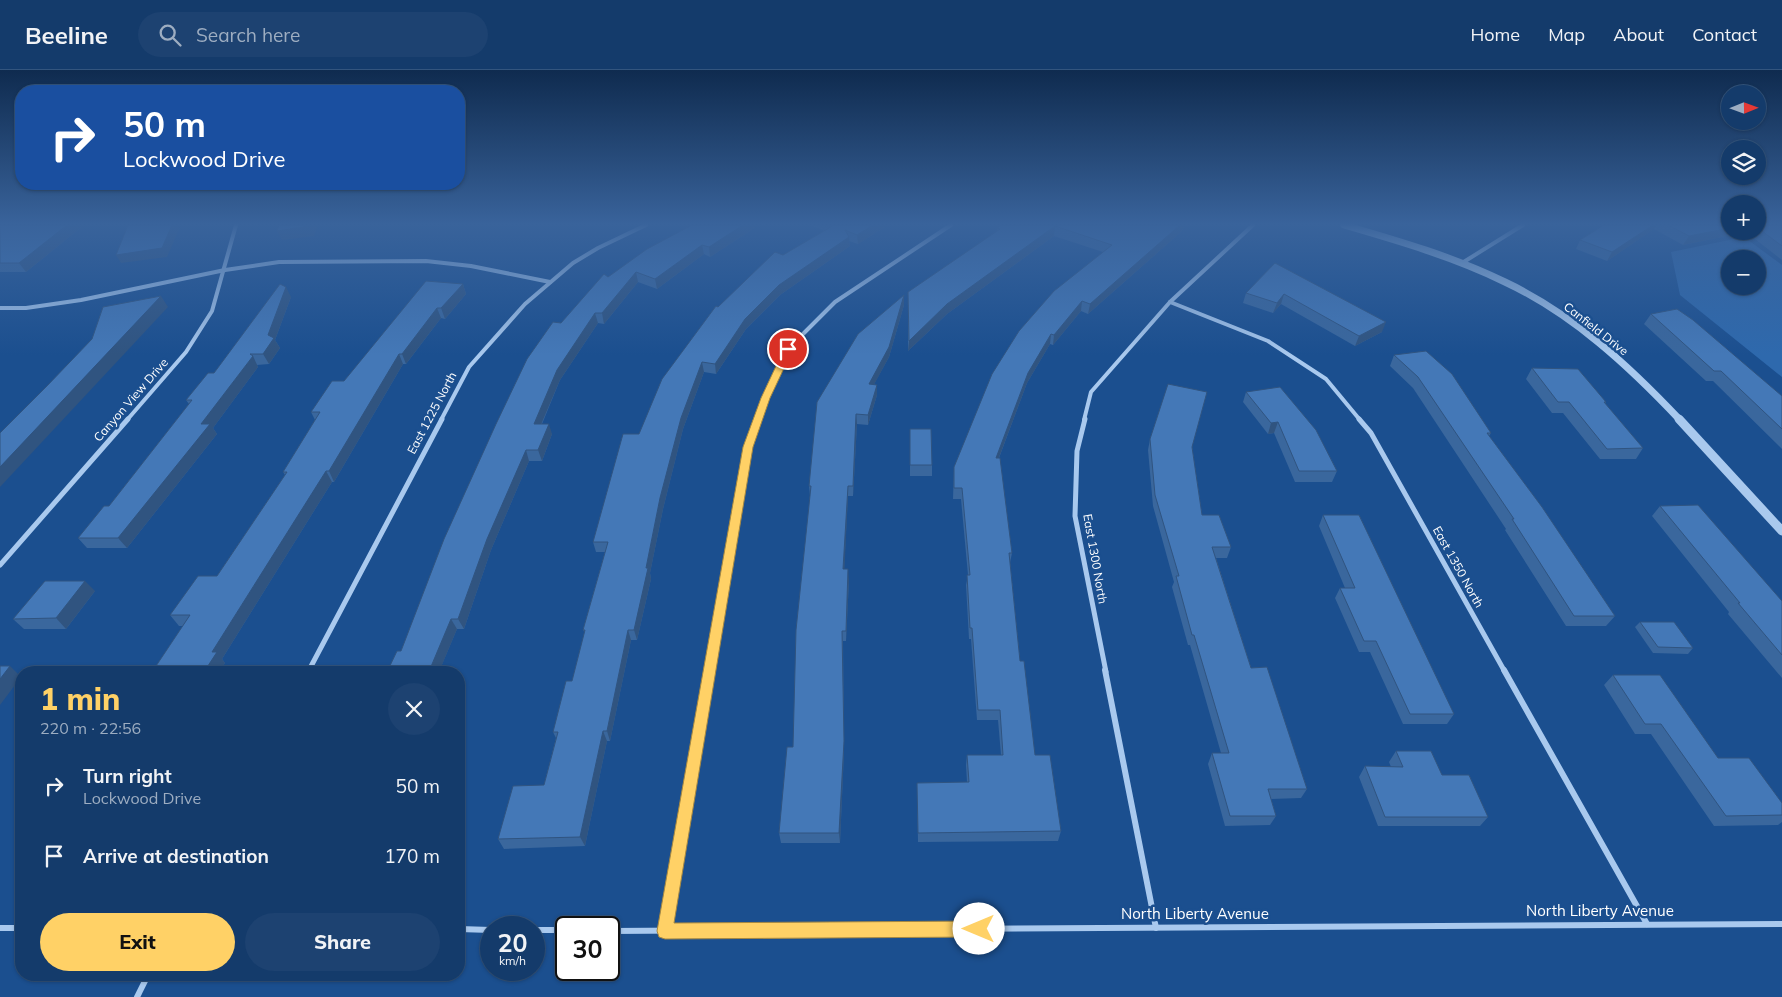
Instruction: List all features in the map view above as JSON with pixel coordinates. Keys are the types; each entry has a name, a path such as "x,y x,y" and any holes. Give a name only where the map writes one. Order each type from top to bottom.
{"street":[{"path":"0,308 26,308 81,300 237,268"},
{"path":"482,268 550,282"},
{"name":"East 1225 North","path":"311,666 469,367 503,324 550,282 569,268"},
{"path":"665,931 748,447 766,398 788,349 835,302 886,268"},
{"name":"East 1300 North","path":"1156,928 1075,516 1076,460 1091,392 1170,302 1206,268"},
{"name":"Canfield Drive","path":"1473,268 1526,293 1576,325 1634,373 1782,531"},
{"name":"Canyon View Drive","path":"0,565 186,352 212,311 225,270"},
{"name":"East 1350 North","path":"1170,302 1277,346 1326,379 1371,433 1647,924"},
{"name":"North Liberty Avenue","path":"620,931 1782,924"},
{"path":"0,928 15,928"},
{"path":"465,929 480,930"},
{"path":"136,997 145,981"}],"shaded area":[{"path":"1674,268 1721,268 1721,295 1766,295 1766,268 1782,268 1782,377 1680,295"}],"building":[{"path":"620,268 670,268 655,279 636,272 602,313 595,313 557,370 534,424 549,424 538,450 526,450 487,539 458,619 451,619 431,666 390,666 397,651 401,651 444,539 527,359 553,322 561,323 604,274 608,277"},
{"path":"758,268 803,268 779,285 745,319 715,364 702,362 681,418 660,498 646,568 648,568 634,630 628,630 607,731 603,731 580,837 498,839 513,786 544,785 558,732 553,732 566,681 572,681 585,630 583,630 608,542 593,542 623,434 639,434 662,379 716,306 718,307"},
{"path":"943,268 996,268 947,304 909,341 908,292"},
{"path":"1083,268 1131,268 1090,304 1082,301 1054,335 1051,334 1028,373 996,458 1000,458 1012,553 1009,553 1020,661 1024,661 1035,755 1050,755 1061,831 918,833 917,783 969,782 967,755 1003,755 1000,710 978,710 972,628 970,628 967,575 970,575 962,488 954,488 954,467 992,374 1019,331 1054,291"},
{"path":"1270,268 1285,268 1386,322 1359,336 1284,294 1277,303 1246,293"},
{"path":"426,281 463,284 441,308 437,308 402,354 399,354 329,471 326,471 212,652 217,652 208,666 156,666 190,615 170,615 198,576 217,576 287,472 283,472 320,412 311,412 332,381 344,381"},
{"path":"280,284 286,287 268,335 274,338 263,354 250,354 253,356 201,424 210,424 118,538 78,538 104,506 109,506 192,400 186,400 208,373 214,373"},
{"path":"904,295 889,347 869,384 877,385 868,415 856,414 853,486 848,486 843,569 848,569 846,631 842,631 844,741 839,833 779,833 787,747 793,747 796,630 811,486 809,486 817,402 858,334"},
{"path":"161,296 0,467 0,433 92,339 103,307"},
{"path":"1677,309 1693,320 1782,396 1782,429 1721,371 1714,371 1651,314"},
{"path":"1426,351 1452,374 1491,433 1487,433 1542,507 1615,616 1574,616 1512,519 1514,519 1418,377 1394,355"},
{"path":"1532,368 1578,369 1643,448 1607,449 1569,402 1558,402"},
{"path":"1168,384 1207,392 1192,447 1202,515 1219,515 1231,547 1212,547 1251,668 1267,667 1307,789 1268,789 1276,816 1230,816 1212,753 1229,753 1194,635 1192,635 1176,576 1179,576 1155,495 1150,439"},
{"path":"1280,387 1316,430 1337,471 1299,471 1278,422 1271,423 1246,392"},
{"path":"910,429 931,429 932,465 910,465"},
{"path":"1698,505 1782,601 1782,655 1660,506"},
{"path":"1323,515 1359,515 1454,714 1410,714 1376,641 1364,641 1340,588 1355,588"},
{"path":"45,581 85,581 56,618 13,619"},
{"path":"1640,622 1674,622 1693,648 1658,647"},
{"path":"0,666 10,666 0,679"},
{"path":"1613,675 1660,675 1718,758 1749,758 1782,803 1782,815 1726,816 1661,724 1645,724"},
{"path":"1396,751 1431,751 1442,775 1469,775 1488,817 1385,817 1365,766 1403,767"}],"route":[{"path":"788,349 766,398 748,447 665,931 979,929"}]}
